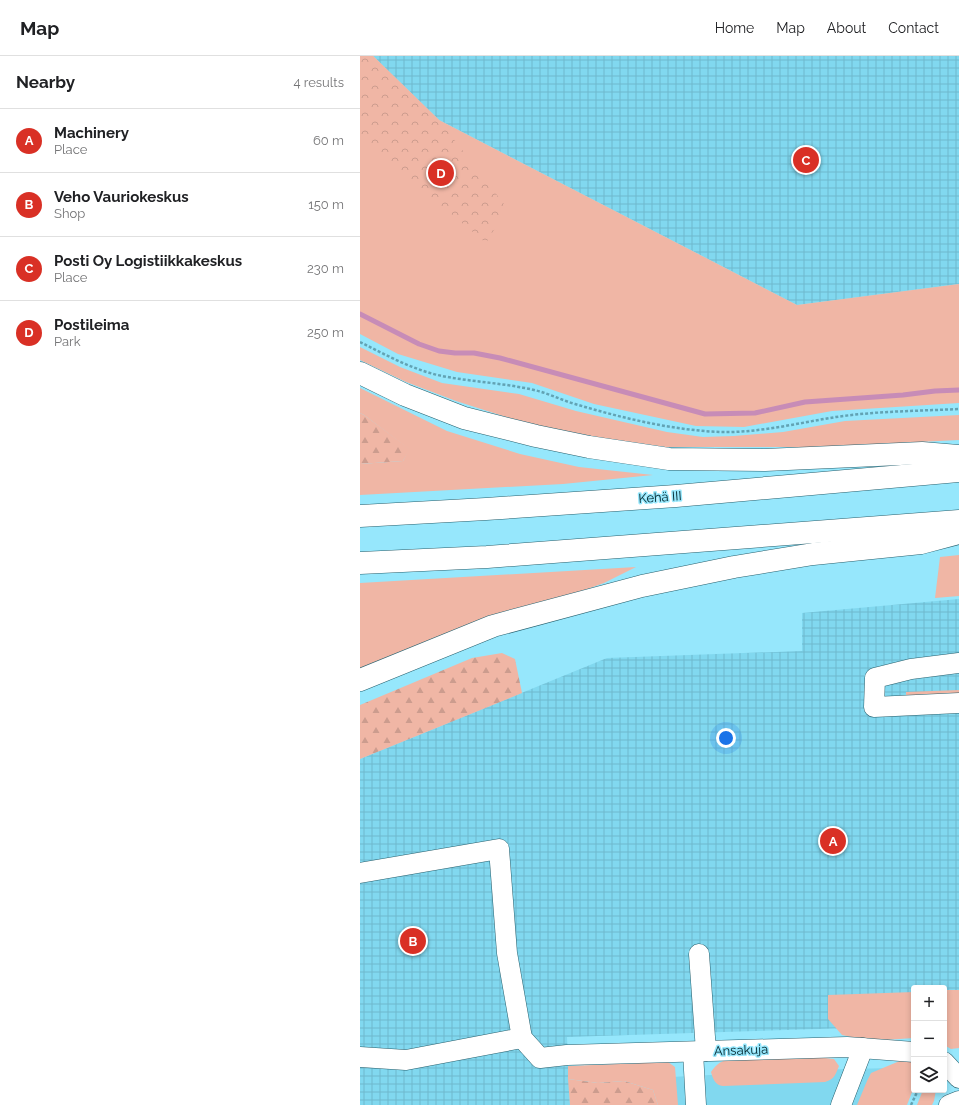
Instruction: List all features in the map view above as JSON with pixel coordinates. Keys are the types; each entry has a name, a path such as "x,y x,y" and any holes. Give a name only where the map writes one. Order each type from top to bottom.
{"highway":[{"path":"360,373 405,395 464,418 536,436 669,458 765,460 922,453 959,456"},
{"name":"Kehä III","path":"360,516 494,509 676,496 959,471"},
{"path":"360,563 495,557 959,520"},
{"path":"360,680 493,626 642,586 734,567 805,556 921,543 959,533"}],"street":[{"path":"959,663 911,669 875,678 874,707 959,703"},
{"path":"360,873 499,849 507,953 522,1038 406,1060 360,1057"},
{"path":"696,1105 700,1052 699,954"},
{"name":"Ansakuja","path":"522,1038 540,1058 567,1055 847,1047 911,1052"},
{"path":"841,1105 863,1048"},
{"path":"947,1065 959,1078"},
{"path":"949,1105 959,1101"}],"path":[{"path":"360,342 385,355 416,368 442,376 535,390 574,404 634,420 693,429 720,432 749,431 861,414 959,409"},
{"path":"911,1105 917,1093"}],"shaded area":[{"path":"373,56 959,56 959,284 797,305 439,120"},
{"path":"959,599 959,1025 947,1025 947,985 911,985 911,1026 567,1037 570,1105 360,1105 360,759 607,658 802,651 802,613"},
{"path":"891,1068 889,1105 673,1105 671,1077 810,1070"}],"green space":[{"path":"360,56 373,56 439,120 797,305 959,284 959,403 832,411 744,427 696,426 594,404 532,383 457,372 398,354 360,334"},
{"path":"360,56 373,56 439,120 507,208 486,243 360,138"},
{"path":"360,347 400,367 442,383 519,394 576,411 667,432 703,437 734,436 783,432 845,421 959,415 959,440 820,447 666,447 603,438 531,425 456,401 406,382 360,360"},
{"path":"360,388 447,431 520,454 579,467 653,475 563,484 360,495 360,464 403,461 409,449 360,413"},
{"path":"360,413 410,449 403,461 360,464"},
{"path":"959,555 959,596 935,598 940,557"},
{"path":"636,567 604,583 360,671 360,583"},
{"path":"502,653 515,659 522,693 360,759 360,705 472,658"},
{"path":"959,690 959,694 906,696 906,692"},
{"path":"947,990 959,990 959,1048 951,1049 947,1047"},
{"path":"911,992 911,1038 870,1041 842,1035 828,1019 828,995"},
{"path":"816,1057 834,1059 839,1066 831,1080 825,1082 723,1086 716,1083 711,1072 718,1064 727,1060"},
{"path":"902,1060 911,1060 912,1093 907,1105 857,1105 871,1073"},
{"path":"668,1062 675,1067 678,1105 658,1105 653,1090 624,1081 598,1083 568,1079 568,1066"},
{"path":"568,1079 598,1083 624,1081 653,1090 658,1105 570,1105"},
{"path":"922,1093 935,1093 932,1105 917,1105"}],"waterway":[{"path":"360,314 419,344 439,351 474,353 500,358 705,414 755,413 805,402 959,390"}],"place":[{"name":"Posti Oy Logistiikkakeskus","path":"806,160"},
{"name":"Postileima","path":"441,173"},
{"name":"Machinery","path":"833,841"},
{"name":"Veho Vauriokeskus","path":"413,941"}]}
